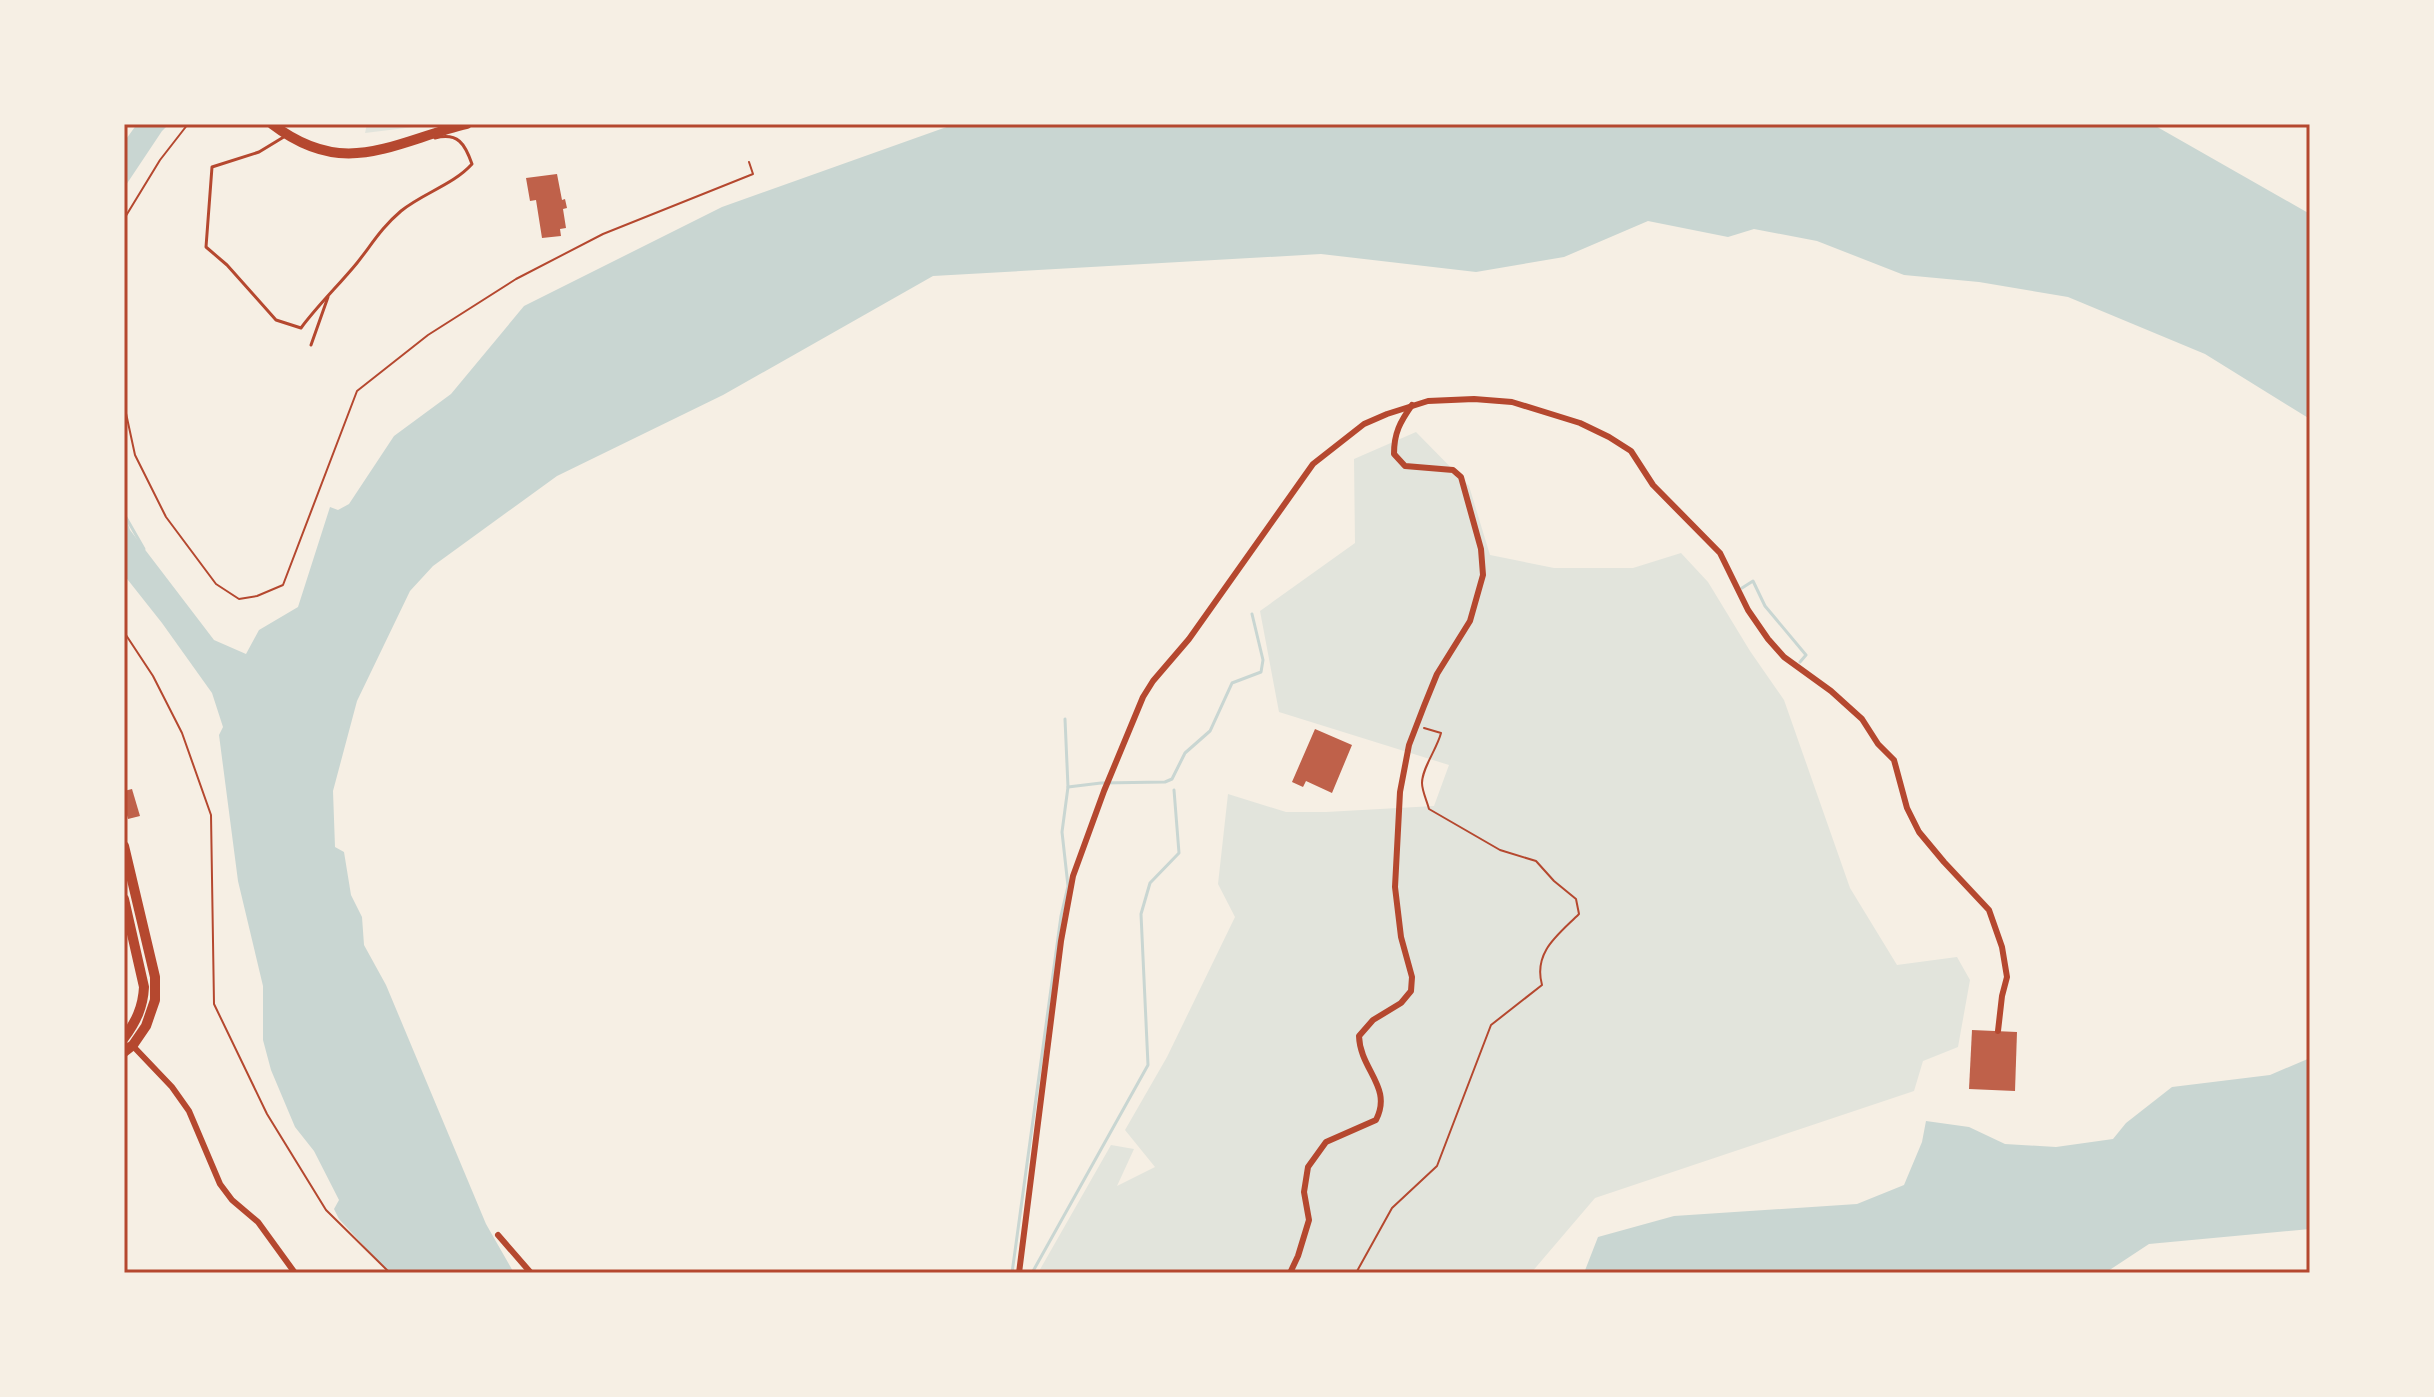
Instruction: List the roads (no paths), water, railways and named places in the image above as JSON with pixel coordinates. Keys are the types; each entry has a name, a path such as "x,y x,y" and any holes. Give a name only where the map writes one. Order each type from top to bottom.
{"main road":[{"path":"272,124 287,135 343,154 392,148 467,124"},
{"path":"124,846 155,977 155,1000 146,1026 126,1044"},
{"path":"124,899 144,987 143,1001 126,1044"}],"street":[{"path":"1019,1273 1061,941 1073,876 1143,697 1189,639 1313,464 1364,424 1428,401 1474,399 1512,402 1580,423 1631,451 1653,485 1720,553 1748,610 1768,639 1784,657 1831,691 1862,719 1878,744 1894,760 1907,808 1919,832 1989,910 2002,947 2007,977 1998,1031"},
{"path":"1290,1273 1309,1220 1304,1192 1308,1167 1326,1142 1376,1120 1382,1109 1380,1091 1363,1058 1359,1036 1373,1020 1401,1003 1411,991 1412,977 1401,937 1395,887 1400,792 1409,745 1437,674 1470,621 1483,575 1481,549 1461,477 1453,470 1405,466 1394,454 1394,437 1400,421 1412,405"},
{"path":"126,1044 172,1087 189,1111 220,1184 232,1200 258,1222 295,1273"},
{"path":"498,1235 531,1273"}],"lane":[{"path":"287,135 259,152 212,167 206,247 227,265 276,320 301,328 358,262 382,228 407,206 462,175 472,164 466,147 458,138 444,136 392,148"},
{"path":"311,345 330,293"}],"waterway":[{"path":"124,514 144,549"},
{"path":"1742,588 1753,581 1765,606 1806,655 1800,662"},
{"path":"1068,787 1165,782 1172,779 1185,753 1210,731 1232,683 1261,672 1263,660 1252,614"},
{"path":"1012,1273 1061,916 1068,886 1062,832 1068,787 1065,719"},
{"path":"1032,1273 1148,1065 1141,914 1150,883 1179,853 1174,790"}]}
